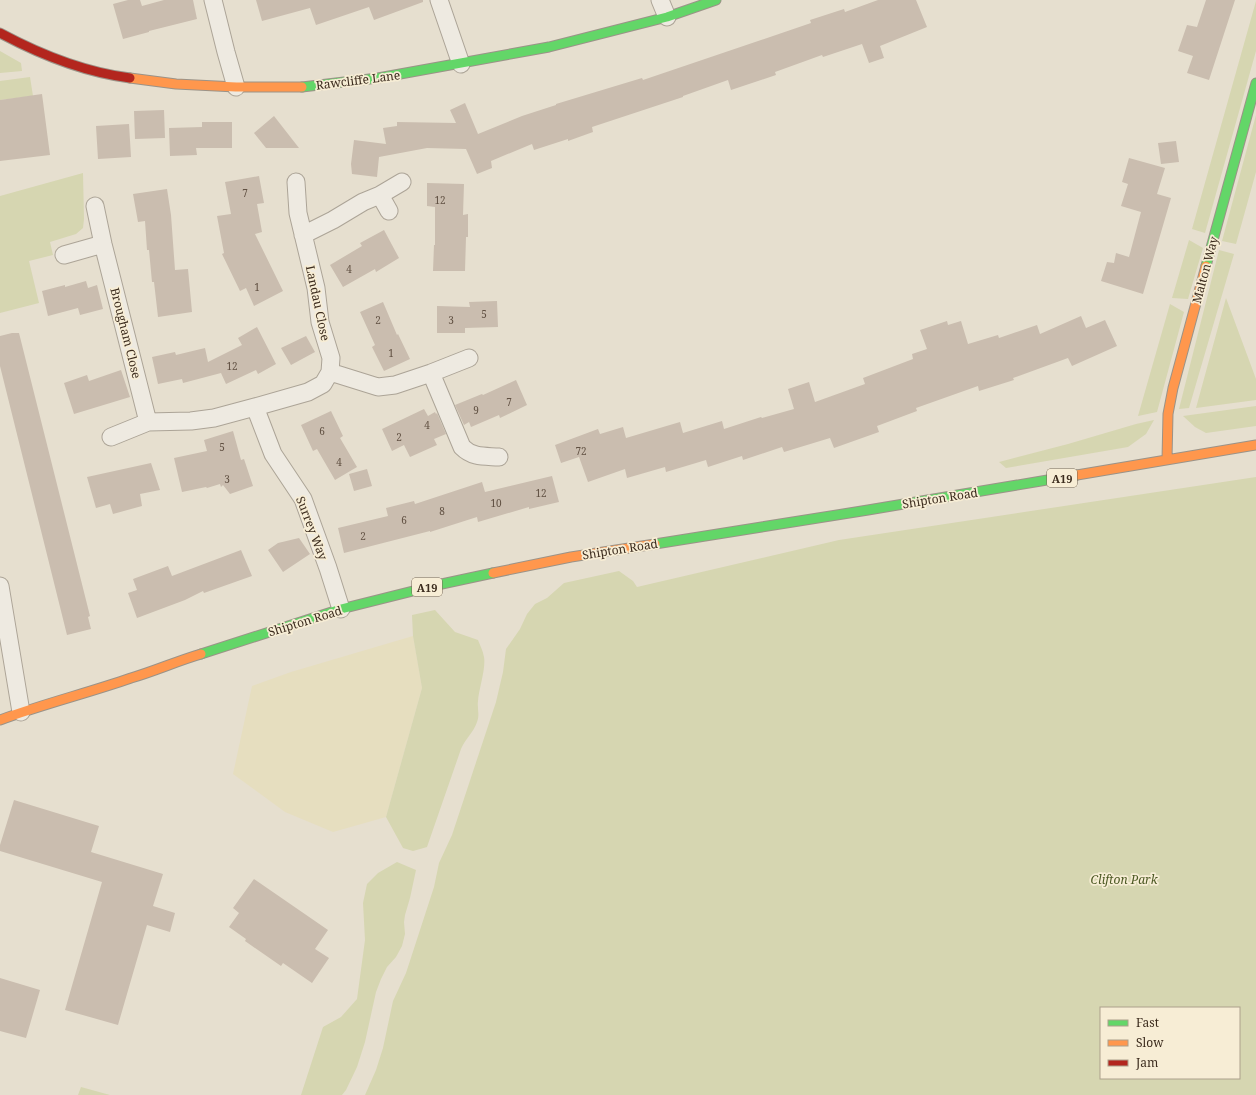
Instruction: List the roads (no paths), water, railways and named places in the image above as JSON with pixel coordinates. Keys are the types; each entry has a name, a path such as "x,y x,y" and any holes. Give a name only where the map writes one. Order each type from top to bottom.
{"main road":[{"name":"Rawcliffe Lane","path":"0,32 22,45 56,60 79,68 112,76 168,83 236,87 300,87 378,78 549,47 666,17 716,0"},
{"name":"Malton Way","path":"1167,458 1168,414 1173,388 1256,83"},
{"name":"Shipton Road","path":"0,720 21,712 133,678 172,663 341,609 437,585 572,557 1012,486 1167,458 1256,445"}],"street":[{"path":"213,0 236,87"},
{"path":"439,0 461,64"},
{"path":"660,0 666,17"},
{"name":"Landau Close","path":"296,182 298,213 316,288 320,322 331,358 330,372"},
{"path":"303,235 402,182"},
{"path":"380,195 389,211"},
{"name":"Brougham Close","path":"95,206 103,244 148,422"},
{"path":"64,255 103,244"},
{"path":"111,437 148,422 191,421 214,418 255,408 308,392 322,384 330,372 378,387 395,385 469,358"},
{"path":"431,373 462,446 472,455 499,457"},
{"name":"Surrey Way","path":"255,408 274,454 303,499 341,609"},
{"path":"0,586 21,712"}],"park label":[{"name":"Clifton Park","path":"1124,879"}]}
